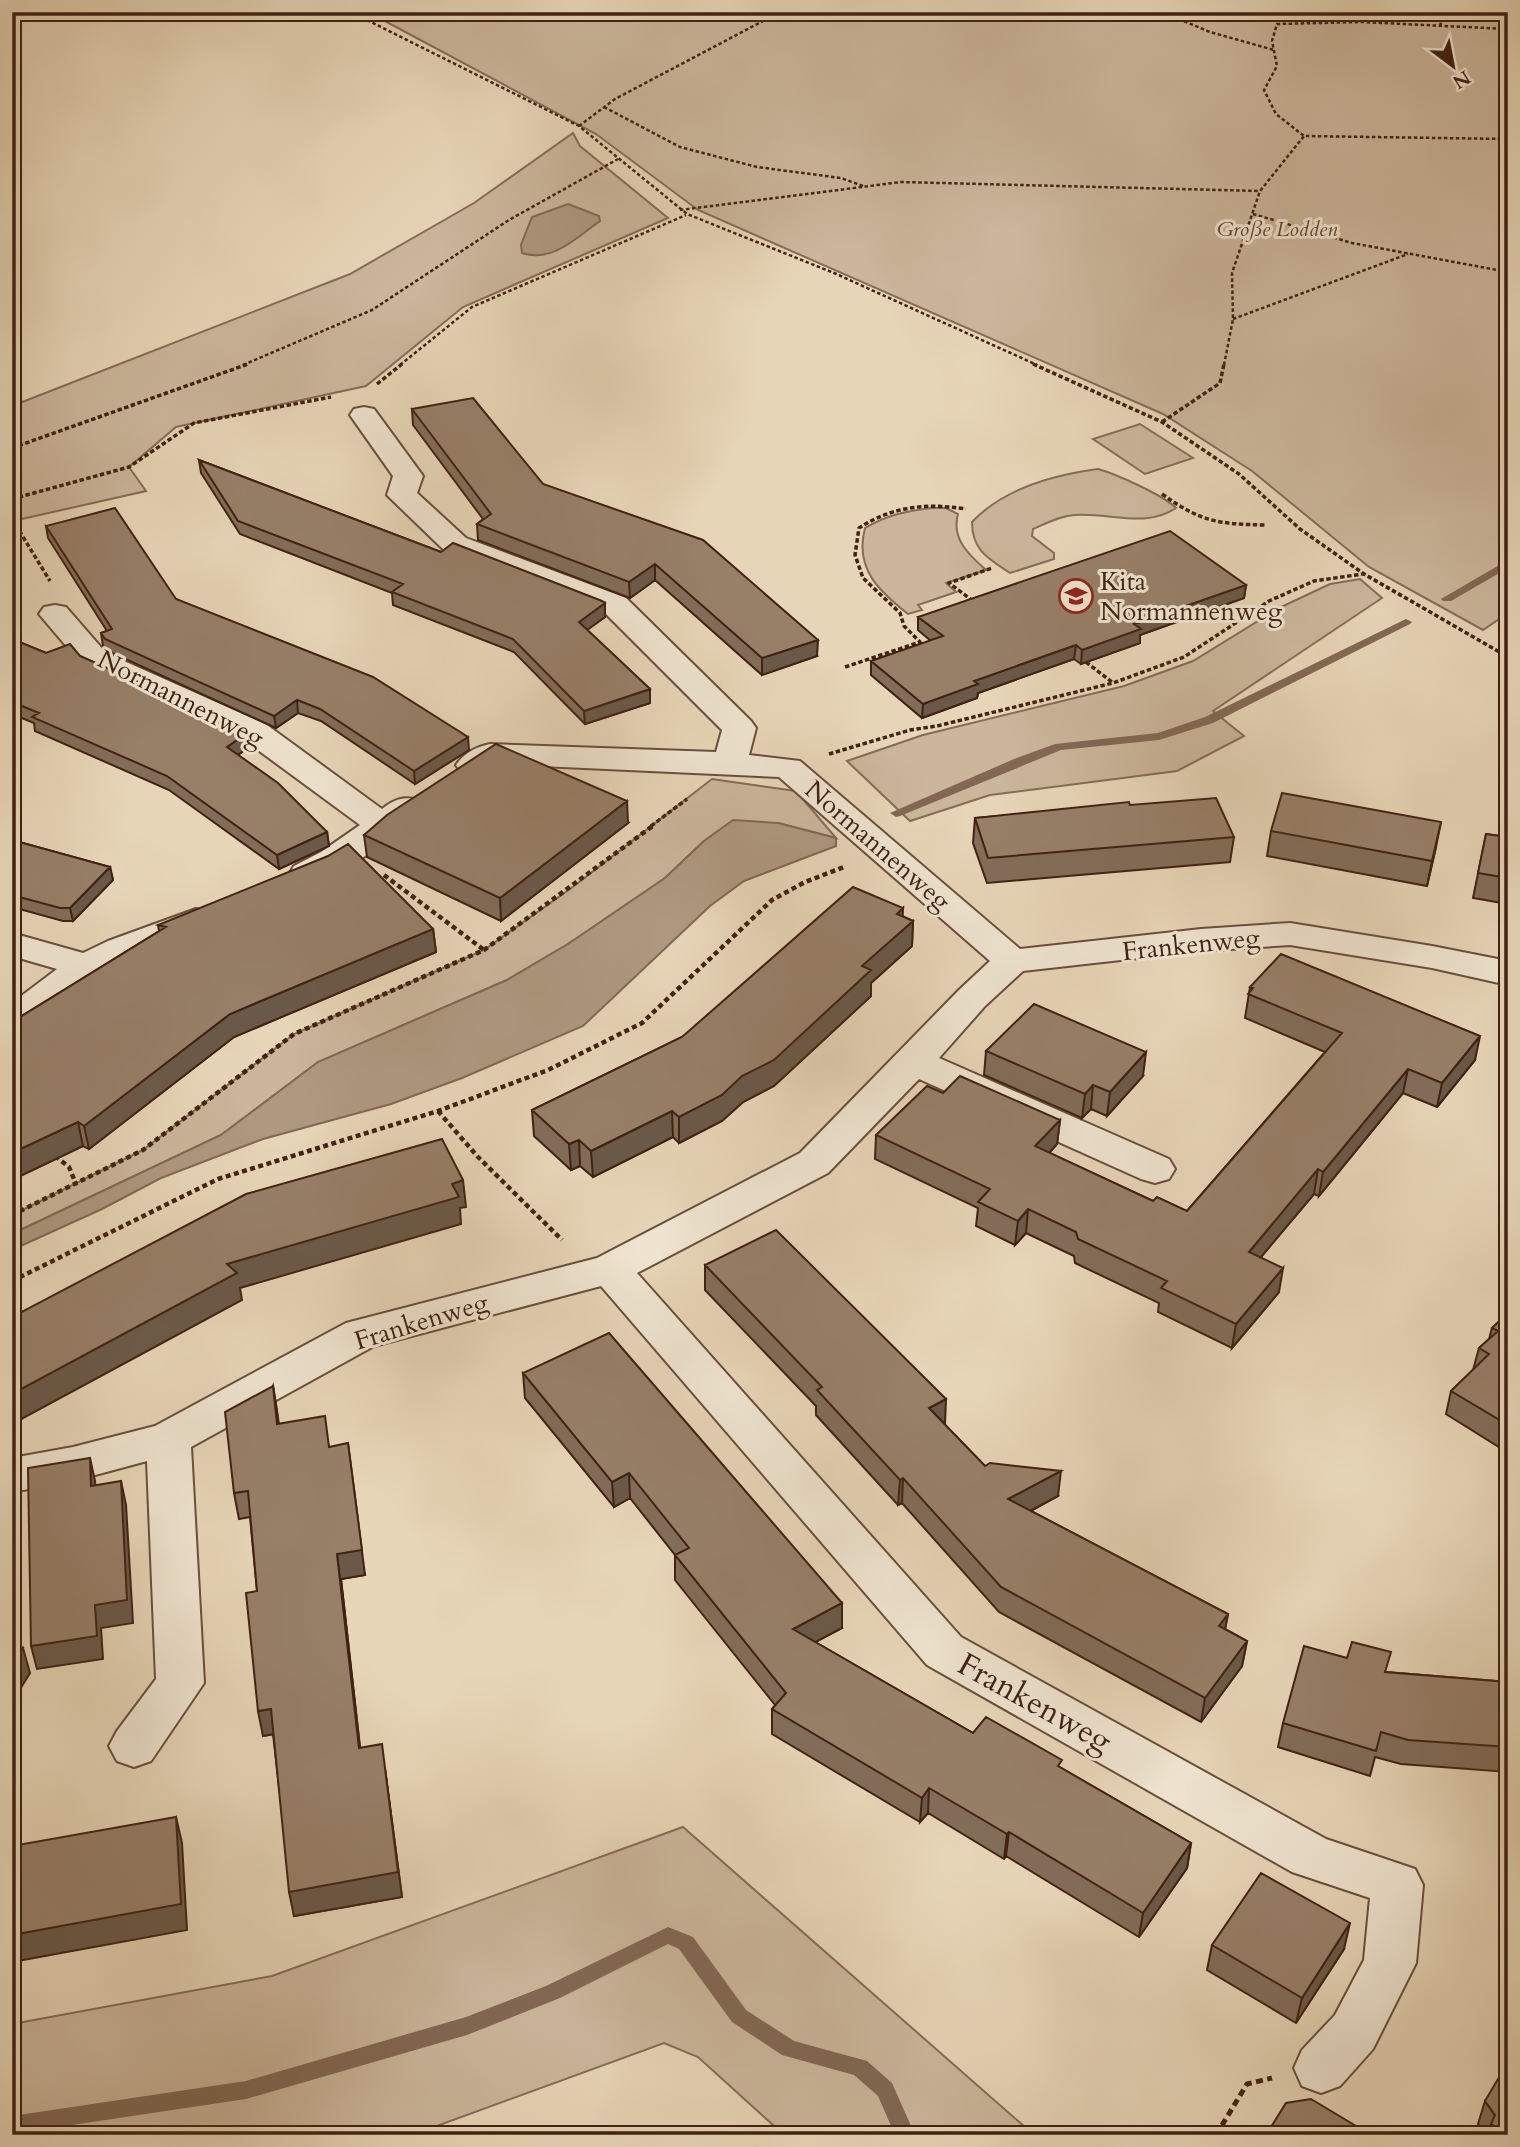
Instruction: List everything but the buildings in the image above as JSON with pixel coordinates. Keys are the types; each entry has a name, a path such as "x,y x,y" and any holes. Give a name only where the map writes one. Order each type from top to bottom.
{"street":[{"path":"367,402 408,475 402,495 455,544 615,605 739,728 730,763"},
{"name":"Normannenweg","path":"55,614 96,660 255,733 381,824"},
{"name":"Normannenweg","path":"282,884 318,869 350,851 381,824 490,754 730,763 788,768 1012,961"},
{"path":"12,1022 86,966 121,949 222,909"},
{"name":"Frankenweg","path":"12,1475 73,1464 168,1439 361,1334 610,1269 814,1163 1012,961 1201,940 1290,934 1432,957 1508,973"},
{"path":"12,944 86,966"},
{"path":"913,1061 1155,1170"},
{"name":"Frankenweg","path":"610,1269 944,1651 1310,1856 1397,1885 1390,1963 1354,2032 1321,2068"},
{"path":"134,1746 180,1683 168,1439"}],"path":[{"path":"351,12 579,126 687,214 834,273 1162,422 1239,474 1300,529 1364,574 1508,657"},
{"path":"579,126 615,99 780,12"},
{"path":"1161,12 1210,32 1274,50"},
{"path":"1440,26 1444,12"},
{"path":"1508,29 1362,22 1277,23 1272,41 1277,66 1264,90 1276,114 1304,136 1508,139"},
{"path":"604,107 680,147 757,167 841,178 864,186"},
{"path":"1162,422 1220,383 1233,319 1232,273 1261,191 1304,136"},
{"path":"12,448 272,355 372,310 509,220 618,159"},
{"path":"680,210 901,182 1261,191"},
{"path":"12,499 129,467 194,423 367,402 472,307 687,214"},
{"path":"1253,214 1352,243 1508,272"},
{"path":"1233,319 1409,253"},
{"path":"1162,494 1186,512 1208,523 1265,525"},
{"path":"845,667 920,642 904,626 900,613 863,578 855,555 859,528 872,519 911,506 934,503 966,509"},
{"path":"12,519 55,589 55,614"},
{"path":"977,604 949,583 992,568"},
{"path":"788,768 848,747 910,730 937,726 1113,683 1184,657 1269,601 1314,581 1364,574"},
{"path":"1086,662 1113,683"},
{"path":"12,1215 143,1150 294,1034 484,950 574,886 730,763"},
{"path":"350,851 484,950"},
{"path":"12,1281 218,1180 438,1111 548,1070 642,1023 772,900 805,882 884,852"},
{"path":"438,1111 478,1157 570,1249 610,1269"},
{"path":"50,1153 69,1167 76,1184"},
{"path":"1216,2135 1247,2084 1321,2068"}],"green space":[{"name":"Große Lodden","path":"368,12 1508,12 1508,613 1483,630 1369,567 1252,471 1163,414 698,210 596,134"},
{"path":"573,133 580,146 668,218 463,307 366,386 176,427 129,467 146,491 22,519 12,517 12,406 350,274 474,203"},
{"path":"1140,424 1193,458 1145,474 1093,439"},
{"path":"1098,469 1139,485 1176,508 1152,518 1074,515 1054,520 1033,529 1032,536 1054,553 1054,559 1010,573 978,547 972,522 999,500 1047,479"},
{"path":"946,508 958,514 956,523 959,539 986,570 946,583 956,592 918,605 922,610 908,614 879,588 866,567 863,556 865,528 897,514"},
{"path":"1360,579 1382,598 1213,711 1244,736 1177,771 990,795 910,821 847,761 923,735 1124,686 1193,661 1279,608 1330,584"},
{"path":"712,779 796,791 836,838 778,823 704,841 665,878 568,944 507,980 318,1062 221,1135 12,1234 12,1215 143,1150 294,1034 484,950 574,886"},
{"path":"683,1827 1034,2135 784,2135 698,2057 664,2043 412,2135 12,2135 12,2024 272,1976"}],"shaded area":[{"path":"568,204 599,216 600,221 564,247 544,254 522,253 521,245 532,217"},
{"path":"733,820 778,823 836,838 836,846 744,881 710,906 583,1026 462,1078 391,1104 263,1139 161,1178 102,1209 12,1250 12,1234 221,1135 318,1062 507,980 568,944 665,878 704,841"}],"waterway":[{"path":"1447,599 1508,563"},
{"path":"896,813 1059,747 1159,736 1209,720 1406,622"},
{"path":"12,2125 246,2090 467,2026 553,1992 668,1935 686,1943 739,2016 789,2049 860,2067 885,2090 905,2135"}],"place":[{"name":"Kita Normannenweg","path":"1076,596"}]}
